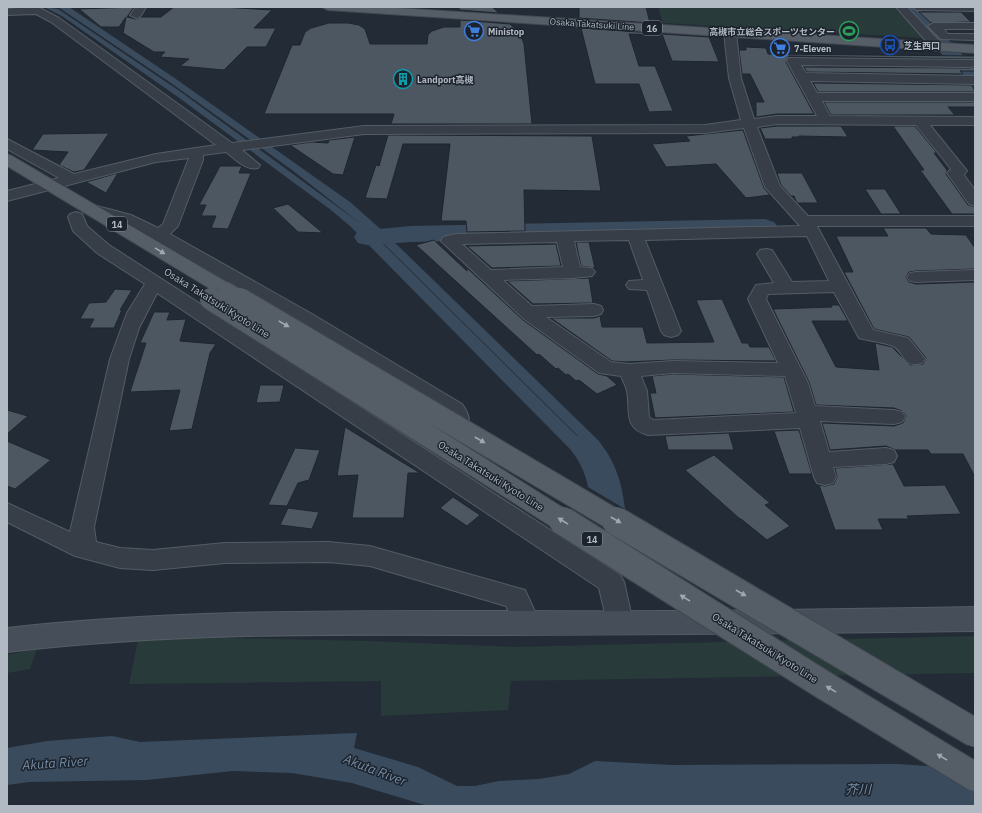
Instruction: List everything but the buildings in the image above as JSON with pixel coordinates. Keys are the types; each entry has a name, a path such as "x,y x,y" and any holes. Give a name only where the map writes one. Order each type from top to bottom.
{"main road":[{"name":"Osaka Takatsuki Line","path":"328,7 428,10 730,33 975,49"},
{"name":"Osaka Takatsuki Kyoto Line","path":"7,158 50,184 84,213"},
{"name":"Osaka Takatsuki Kyoto Line","path":"7,175 31,190 84,213 218,294 975,733"},
{"name":"Osaka Takatsuki Kyoto Line","path":"218,294 822,684 975,777"}],"street":[{"path":"901,7 938,47"},
{"path":"917,7 975,8"},
{"path":"7,12 34,9 55,20 253,165"},
{"path":"975,26 934,26 945,37 975,37"},
{"path":"730,33 735,78 742,104 774,187 808,226 866,334 900,342 915,359"},
{"path":"926,33 942,33"},
{"path":"956,48 972,66"},
{"path":"826,121 794,61 840,59 972,66"},
{"path":"840,59 853,78"},
{"path":"802,77 975,80"},
{"path":"813,97 975,97"},
{"path":"7,196 156,158 272,141 364,130 705,129 777,120 975,121"},
{"path":"920,121 960,171 955,173 975,201"},
{"path":"7,143 71,179"},
{"path":"159,235 170,226 196,160 196,152"},
{"path":"410,450 435,446 451,437 458,428 460,416 455,410 304,318 159,235 125,218 84,213 80,228 103,249 154,284 611,582 620,622"},
{"path":"792,370 673,367 629,370 606,368 527,312 449,241 456,239 635,235 808,226 975,221"},
{"path":"635,235 654,285 663,325"},
{"path":"486,275 579,272 564,236"},
{"path":"766,254 786,288"},
{"path":"916,277 975,275"},
{"path":"84,548 82,527 117,368 125,340 140,302 154,284"},
{"path":"635,285 654,285"},
{"path":"840,286 762,290 757,299 792,370 809,417 823,469 886,456"},
{"path":"527,312 594,310"},
{"path":"629,370 637,392 639,419 648,428 809,417 894,417"},
{"path":"451,437 466,474 478,495"},
{"path":"7,512 84,548 120,558 153,560 225,553 328,552 370,556 516,598 527,623"},
{"path":"7,640 54,634 176,624 293,621 527,623 836,622 975,619"}],"shaded area":[{"name":"高槻市立総合スポーツセンター","path":"658,7 894,7 924,38 663,23"},
{"path":"975,636 975,673 511,681 508,710 381,716 381,681 129,684 138,640 226,638 368,641 514,647"},
{"path":"37,649 30,669 7,673 7,655"}],"water":[{"path":"44,7 58,9 181,92 361,224 292,170 171,83 58,7 69,7 173,77 350,202 390,236 388,236 598,440 609,456 617,472 625,509 588,487 582,467 571,450 350,226 331,210 178,97 62,16","holes":["377,238 378,238 578,436"]},
{"path":"357,733 354,748 418,767 457,786 475,786 499,781 539,779 569,774 595,761 671,765 897,764 975,769 975,806 428,806 352,783 292,773 233,771 147,780 29,782 7,785 7,748 47,741 112,736 140,742"}],"waterway":[{"path":"908,7 975,80"},
{"path":"367,237 411,234 765,227"}],"place":[{"name":"Ministop","path":"474,31"},
{"name":"高槻市立総合スポーツセンター","path":"849,31"},
{"name":"芝生西口","path":"890,45"},
{"name":"7-Eleven","path":"780,48"},
{"name":"Landport高槻","path":"403,79"}],"water label":[{"name":"Akuta River","path":"55,763"},
{"name":"Akuta River","path":"375,770"},
{"name":"芥川","path":"858,789"}]}
